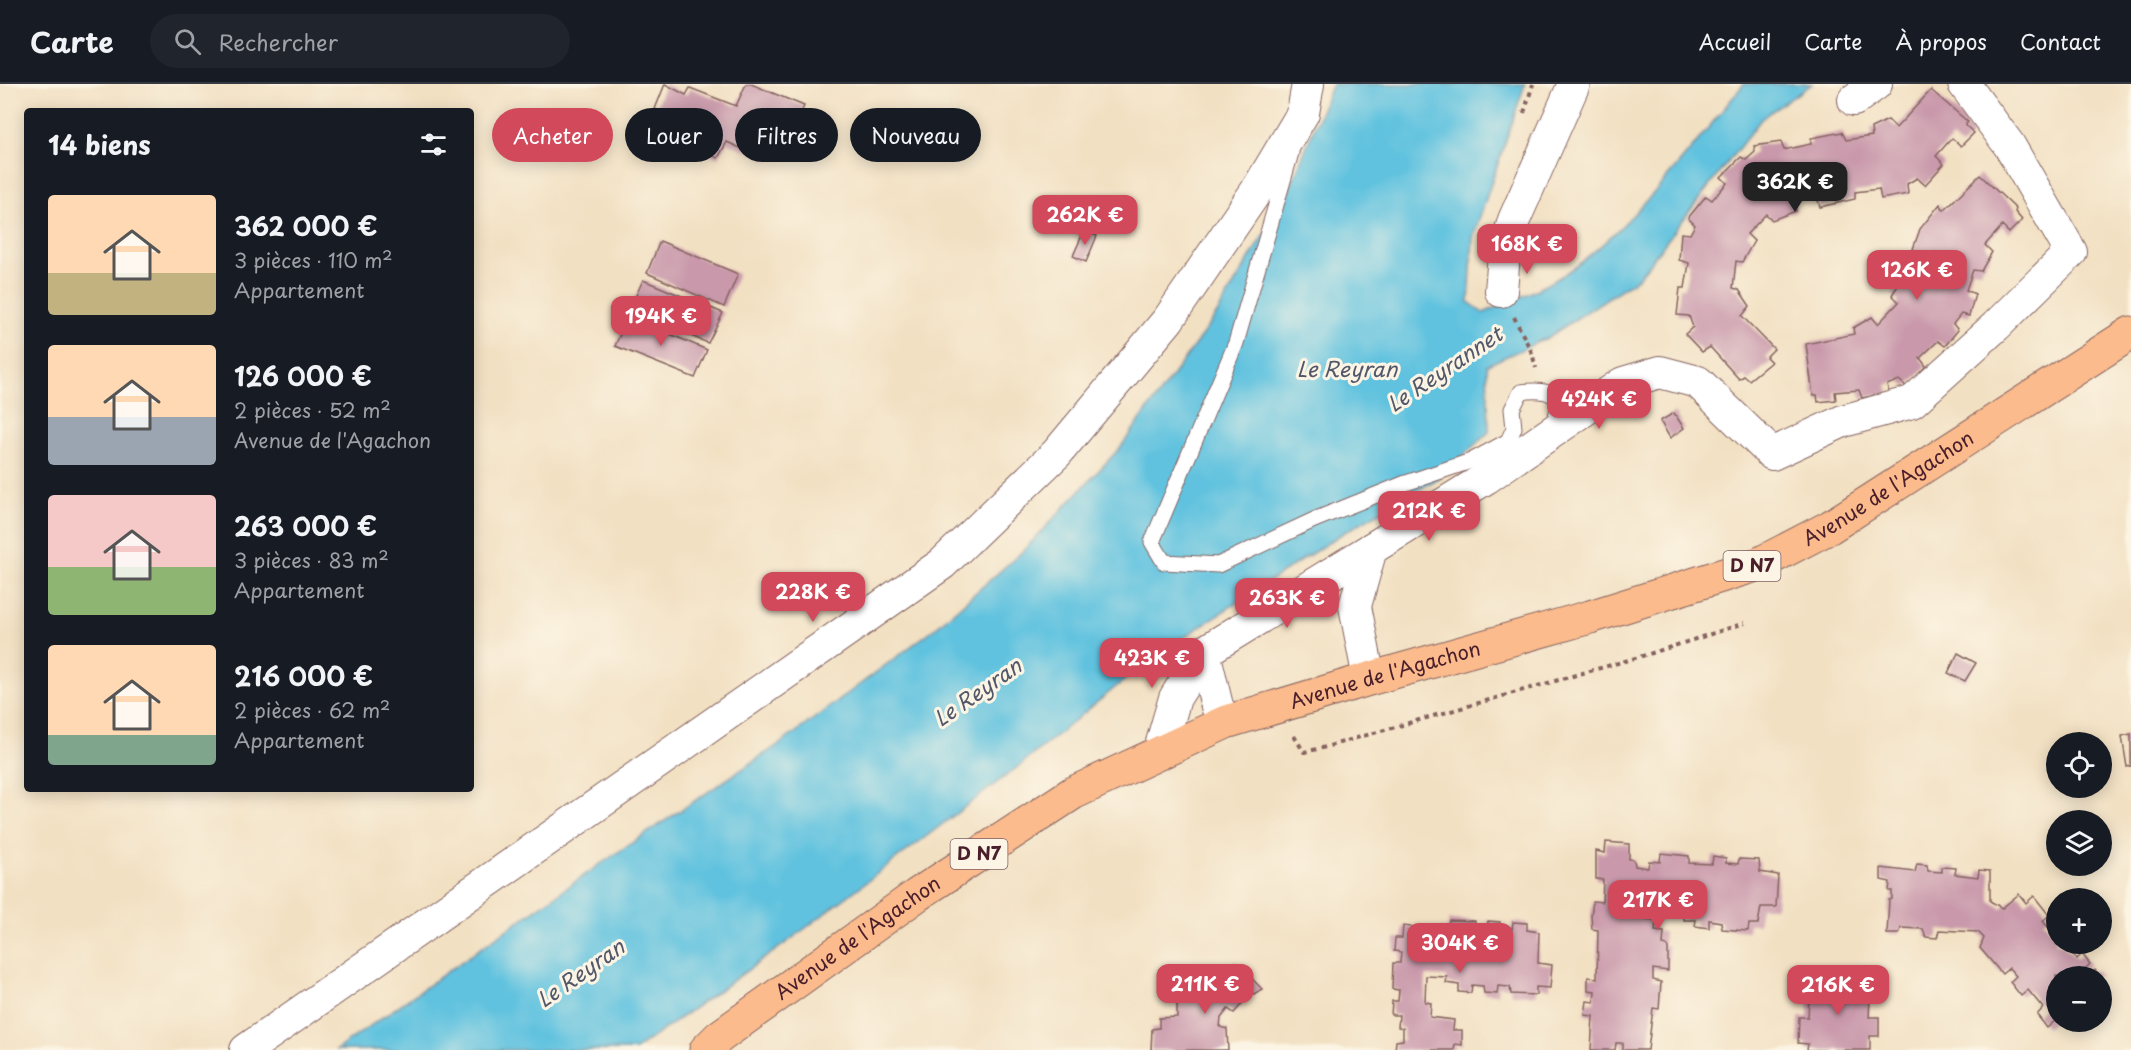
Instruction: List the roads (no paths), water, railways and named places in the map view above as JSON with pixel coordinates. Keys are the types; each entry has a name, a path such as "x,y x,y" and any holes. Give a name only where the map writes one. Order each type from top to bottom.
{"main road":[{"name":"Avenue de l'Agachon","path":"706,1050 719,1037 917,895 1073,793 1226,722 1590,617 1759,564 1830,527 2093,360 2131,333"},
{"name":"Avenue de l'Agachon","path":"2093,360 2131,339"}],"street":[{"path":"1501,291 1504,254 1514,220 1574,84"},
{"path":"1159,753 1175,698 1204,652 1486,478 1623,383 1660,372 1698,382 1772,454 1843,422 1912,402 1996,327 2071,252 2009,145 1964,84"},
{"path":"246,1050 942,564 1057,453 1168,320 1257,190 1305,98"},
{"path":"1369,679 1354,606 1371,549"},
{"path":"1204,652 1216,706 1226,722"}],"lane":[{"path":"1305,98 1236,344 1152,542 1164,562 1218,565 1314,520 1406,483 1471,461 1508,441 1514,428 1512,409 1521,392 1541,389 1554,394 1559,404 1559,412 1546,437"}],"water":[{"name":"Le Reyran","path":"1332,84 1525,84 1473,237 1469,302 1483,313 1561,276 1607,241 1649,198 1744,84 1812,84 1762,118 1638,278 1547,338 1487,365 1489,432 1439,478 1343,533 1149,660 1019,766 786,943 635,1050 336,1050 599,865 784,741 934,629 1023,551 1120,448 1215,317 1286,197"}],"water label":[{"name":"Le Reyrannet","path":"1445,370"}]}
